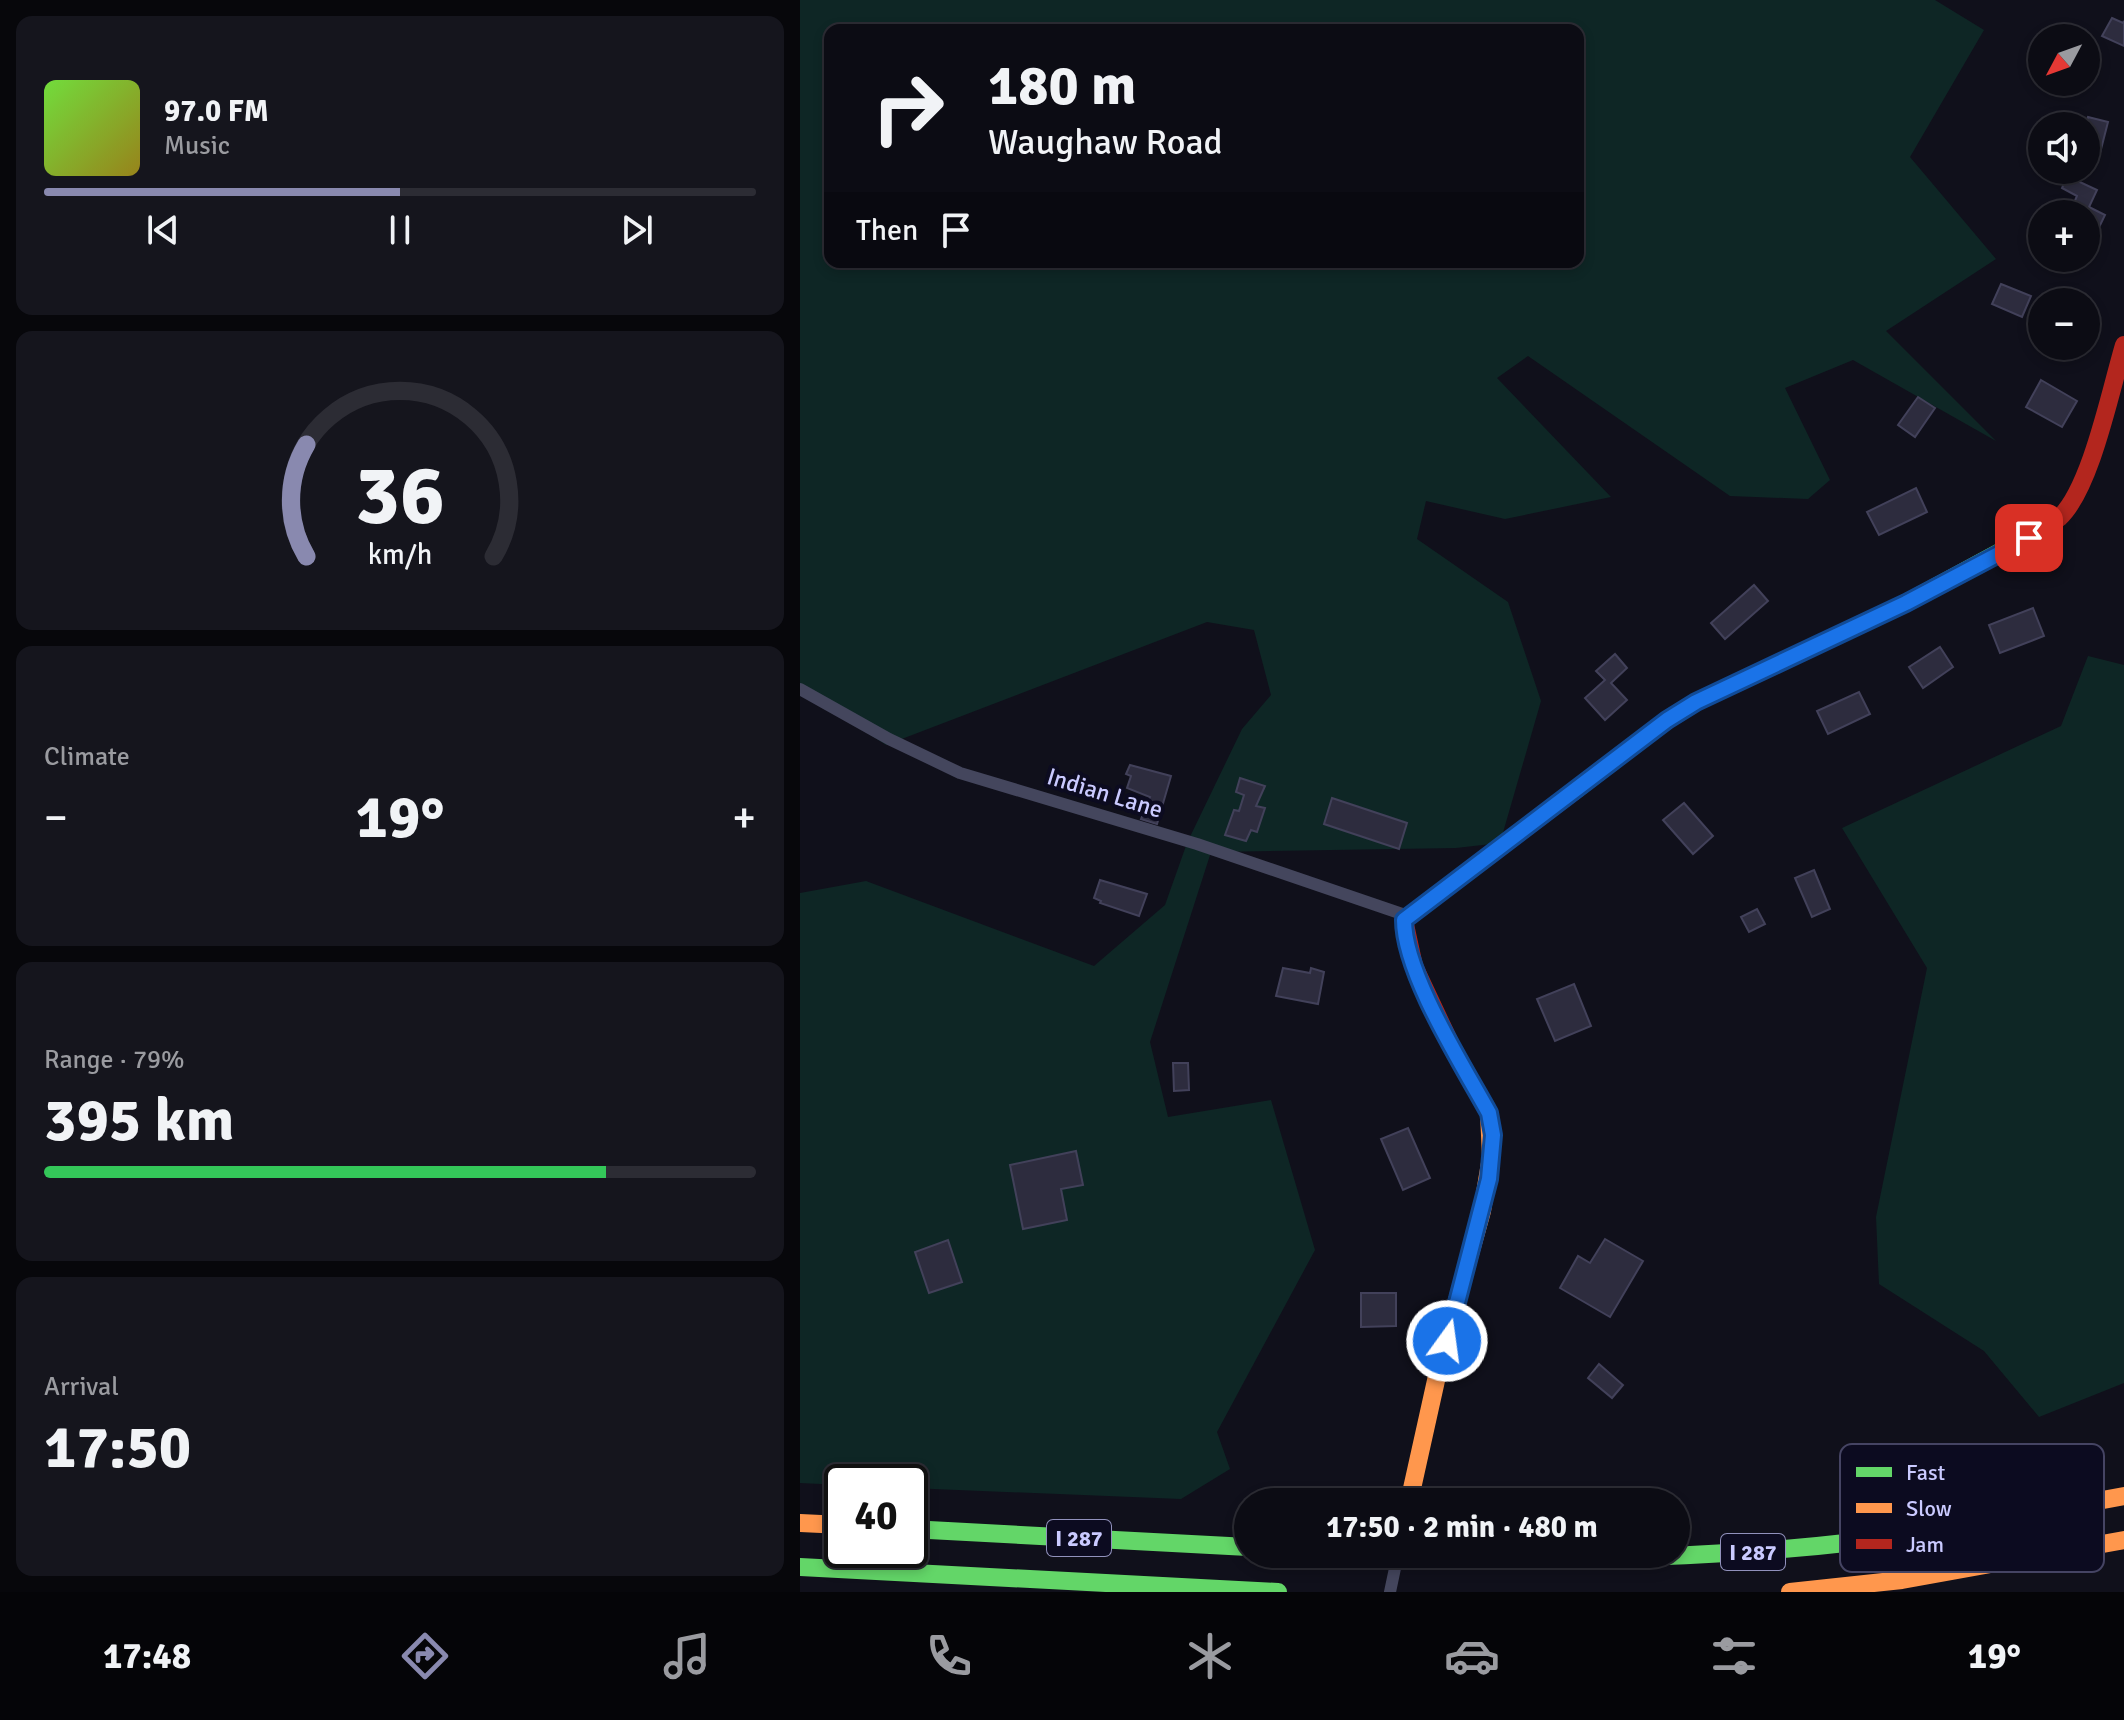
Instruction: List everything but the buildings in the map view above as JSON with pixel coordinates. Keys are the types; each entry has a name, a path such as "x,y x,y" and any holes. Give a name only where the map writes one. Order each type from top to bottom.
{"main road":[{"path":"1412,1488 1489,1179 1493,1135 1489,1113 1411,962 1404,920 1667,720 1696,702 1906,603 2050,526 2073,502 2087,471 2120,375 2124,345"},
{"name":"I 287","path":"2104,1500 2124,1496"},
{"path":"800,1523 824,1524"},
{"name":"I 287","path":"928,1530 1234,1546"},
{"name":"I 287","path":"2104,1544 2124,1540"},
{"name":"I 287","path":"1690,1554 1771,1550 1840,1542"},
{"name":"I 287","path":"800,1567 1278,1592"},
{"name":"I 287","path":"1790,1592 1946,1572"}],"street":[{"name":"Indian Lane","path":"800,689 915,753 960,773 1197,844 1408,916"},
{"path":"1390,1592 1395,1568"}],"green space":[{"path":"800,0 1935,0 1984,30 1910,157 1996,259 1886,331 1996,441 1853,360 1785,388 1830,480 1808,499 1730,496 1528,356 1497,378 1611,497 1505,519 1426,501 1417,539 1508,602 1541,701 1500,843 1456,848 1211,852 1150,1042 1168,1117 1271,1100 1315,1250 1217,1432 1230,1469 1181,1499 928,1489 928,1464 824,1464 824,1484 800,1483 800,893 866,881 1094,966 1165,905 1187,843 1242,729 1271,695 1254,630 1207,622 886,745 800,690"},
{"path":"2088,656 2124,665 2124,1383 2039,1417 1984,1351 1879,1284 1876,1217 1927,968 1842,828 2061,726"}],"traffic: fast":[{"path":"1573,792 1667,720 1696,702 1906,603 2011,546"},
{"path":"928,1530 1234,1546"},
{"path":"1690,1554 1840,1543"},
{"path":"800,1567 1278,1592"}],"traffic: slow":[{"path":"1412,1488 1441,1358 1482,1211 1491,1157 1489,1113 1453,1049"},
{"path":"2104,1500 2124,1496"},
{"path":"800,1523 824,1524"},
{"path":"2104,1544 2124,1540"},
{"path":"1790,1592 1946,1572"}],"traffic: jam":[{"path":"2011,546 2059,518 2081,485 2124,345"},
{"path":"1453,1049 1414,966 1404,920 1573,792"}],"route":[{"path":"1447,1341 1489,1179 1492,1124 1411,962 1404,920 1667,720 1696,702 1906,603 2029,538"}]}
